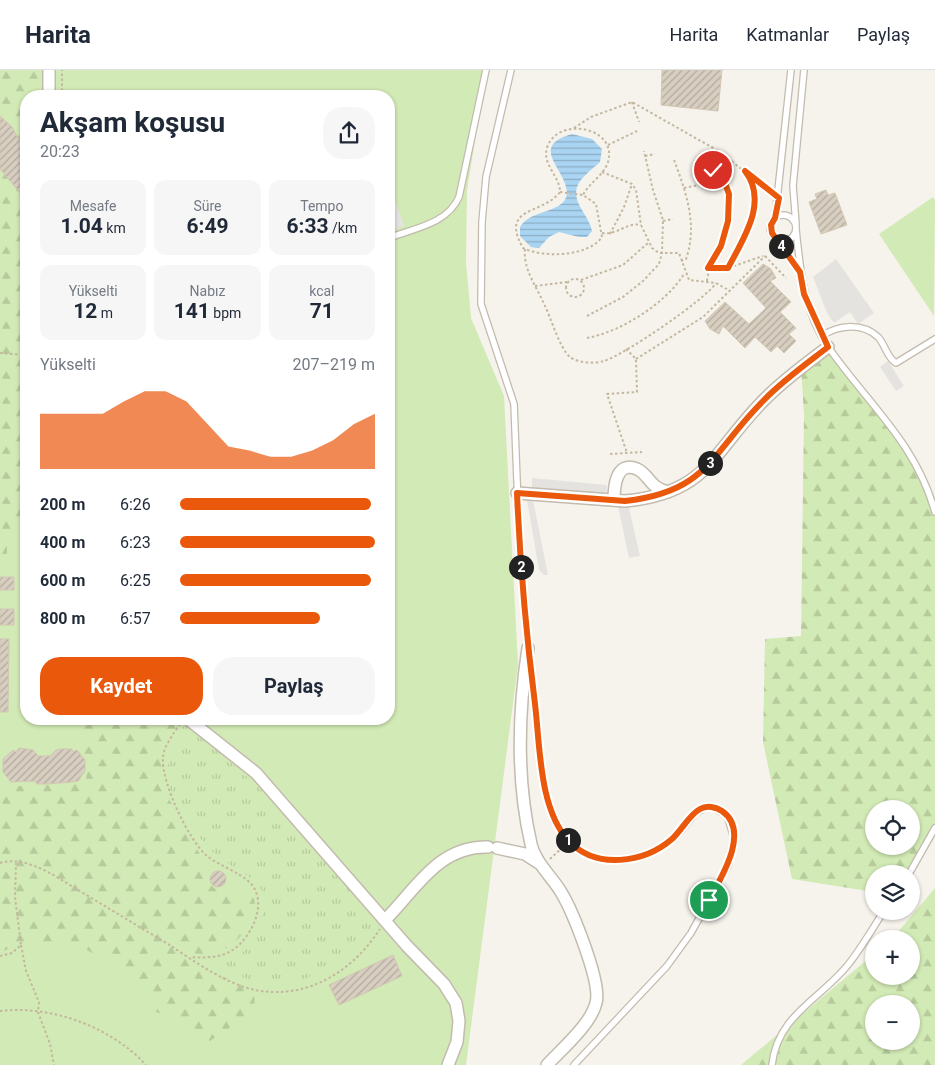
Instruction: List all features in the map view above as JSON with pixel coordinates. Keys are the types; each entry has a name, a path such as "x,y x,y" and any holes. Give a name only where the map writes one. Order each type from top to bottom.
{"street":[{"path":"49,70 49,90"},
{"path":"517,493 636,500 678,489 704,471 763,401 828,347"},
{"path":"614,500 614,481 620,472 629,468 638,469 652,486 668,492"},
{"path":"636,500 643,494 645,486 643,474"},
{"path":"528,648 521,693 519,731 522,784 531,845 562,893 586,950 595,982 597,1002 588,1019 547,1065"},
{"path":"196,725 256,773 444,984 456,1003 459,1021 457,1042 448,1065"},
{"path":"385,920 435,864 458,852 492,848 525,854 542,864"}],"lane":[{"path":"395,236 447,216 454,208 459,197 486,70"},
{"path":"512,70 486,177 482,222 481,304 514,404 523,606 545,787 554,818 568,841 586,854 604,860 618,861 656,851 670,841 700,809 710,806 727,815 734,838 728,866 691,933 667,966 574,1065"},
{"path":"791,70 779,198 771,229 774,237 800,272"},
{"path":"804,70 793,186 800,272 804,294 828,347 893,427 912,456 927,488 935,512"},
{"path":"775,218 787,216 796,227"},
{"path":"774,237 781,241 790,239 796,227"},
{"path":"822,336 833,328 850,326 864,330 878,337 896,363 935,339"},
{"path":"914,865 935,828"},
{"path":"772,1065 778,1037 788,1023 847,967 878,920"}],"path":[{"path":"62,70 62,90"},
{"path":"560,192 560,187 547,163 549,144 561,132 574,129 591,117 632,102 722,153 779,198"},
{"path":"632,102 639,122"},
{"path":"574,129 592,132 602,137 608,146 609,161 606,169 588,186 583,195"},
{"path":"608,146 637,131"},
{"path":"586,316 605,308 643,281 659,264 662,253 663,221 652,190 644,151"},
{"path":"645,156 655,154"},
{"path":"674,160 690,210 691,242 686,259 681,261"},
{"path":"707,281 708,268 721,246 728,221 729,194 721,172 713,170 707,175 708,183"},
{"path":"728,268 750,227 754,214 753,187 745,171"},
{"path":"602,172 632,184 636,190 641,225 648,243 662,253 679,253 689,280 716,282 730,291"},
{"path":"684,188 708,183 715,187 723,181"},
{"path":"610,234 624,207 632,184"},
{"path":"525,249 543,255 572,252 598,243 602,237 602,232 596,204 583,195 560,192 548,202 522,214 515,231 525,249 524,257 528,272 565,352 572,358 601,362 626,350 690,307 711,291 716,282"},
{"path":"663,221 673,219"},
{"path":"602,232 610,234 630,226 641,225"},
{"path":"535,286 581,280 623,266 648,243"},
{"path":"708,268 728,268 765,256"},
{"path":"765,256 786,278"},
{"path":"636,359 703,317 765,256"},
{"path":"586,338 606,333 659,303 671,293 685,273"},
{"path":"569,282 566,287 568,293 576,297 582,294 584,288 581,280"},
{"path":"626,350 636,359 637,392 607,394 627,453"},
{"path":"0,354 20,355"},
{"path":"610,454 642,452"},
{"path":"180,725 162,756 164,780 171,798 199,848 208,857 253,886 258,899 257,917 251,929 232,951 204,958 188,957"},
{"path":"542,864 552,858 568,841"},
{"path":"0,863 38,865 218,975 255,990 296,992 324,981 351,963 370,945 385,920"},
{"path":"16,863 15,897 21,945 26,971 39,1002 38,1012 50,1044 54,1065"},
{"path":"0,956 12,953 21,945"},
{"path":"0,1011 38,1012 76,1021 110,1035 146,1065"}],"green space":[{"path":"0,70 486,70 467,191 466,263 471,318 504,396 518,665 466,1065 0,1065"},
{"path":"0,70 44,70 44,90 20,90 20,533 7,533 7,555 0,555"},
{"path":"933,197 935,200 934,316 879,234"},
{"path":"828,347 912,456 935,512 935,828 920,855 920,800 865,800 865,855 920,855 914,865 865,865 865,891 792,879 763,742 765,639 801,636 804,415 801,368"},
{"path":"78,725 181,725 163,756 159,781 207,867 209,883 216,890 253,897 255,906 251,923 246,931 231,945 215,953 192,953 189,957 219,975 255,990 254,1011 210,1041 169,1017 154,1011 140,981 87,950 27,942 0,952 0,783 16,786 84,784 87,769"},
{"path":"188,725 270,797 361,900 376,922 354,947 338,960 307,978 278,984 263,983 233,973 216,964 215,960 241,953 254,940 261,924 264,898 262,891 254,881 212,851 186,819 179,807 168,782 167,767 176,737"},
{"path":"935,888 935,1065 741,1065 865,962 865,985 920,985 920,930 900,930 908,920 920,920 920,906"}],"shaded area":[{"path":"395,200 404,226 395,229"},
{"path":"836,259 874,313 858,324 850,312 834,323 827,313 813,277"},
{"path":"888,361 904,386 896,391 880,367"},
{"path":"532,478 607,485 606,495 532,489"},
{"path":"527,500 533,500 548,575 544,575 539,570"},
{"path":"628,504 640,556 629,558 618,506"}],"water":[{"path":"572,134 592,139 602,149 600,162 579,182 576,194 592,231 587,237 559,232 549,237 539,248 531,247 520,236 520,227 525,221 555,208 565,199 567,192 565,183 551,152 553,145 559,139"}],"building":[{"path":"662,70 722,70 718,111 661,105"},
{"path":"0,116 12,127 20,142 20,193 0,169"},
{"path":"826,190 828,195 835,193 847,225 821,234 809,202 817,199 815,194"},
{"path":"763,264 771,269 776,278 770,281 791,302 780,312 796,328 789,334 796,341 784,353 777,346 771,352 755,337 745,348 723,326 719,334 710,329 705,321 725,302 749,324 766,308 743,283"},
{"path":"0,577 14,577 14,590 0,590"},
{"path":"0,609 14,609 14,625 0,625"},
{"path":"0,639 9,639 8,712 0,712"},
{"path":"19,748 33,750 38,756 50,756 56,750 61,749 72,749 73,752 77,750 85,760 85,771 78,781 72,782 37,784 35,781 11,782 3,772 3,759 13,750 16,752"},
{"path":"218,871 226,879 218,887 210,879"},
{"path":"393,955 402,976 339,1005 329,985"}],"route":[{"path":"709,900 728,866 734,838 727,815 720,809 710,806 700,809 681,831 656,851 618,861 604,860 586,854 577,848 568,841 554,818 545,787 523,606 517,493 625,501 665,494 678,489 704,471 763,401 828,347 804,294 800,272 789,254 778,243 772,233 771,225 775,218 779,198 745,171 753,187 754,214 750,227 728,268 708,268 726,234 730,207 729,194 721,172 713,170"}]}
